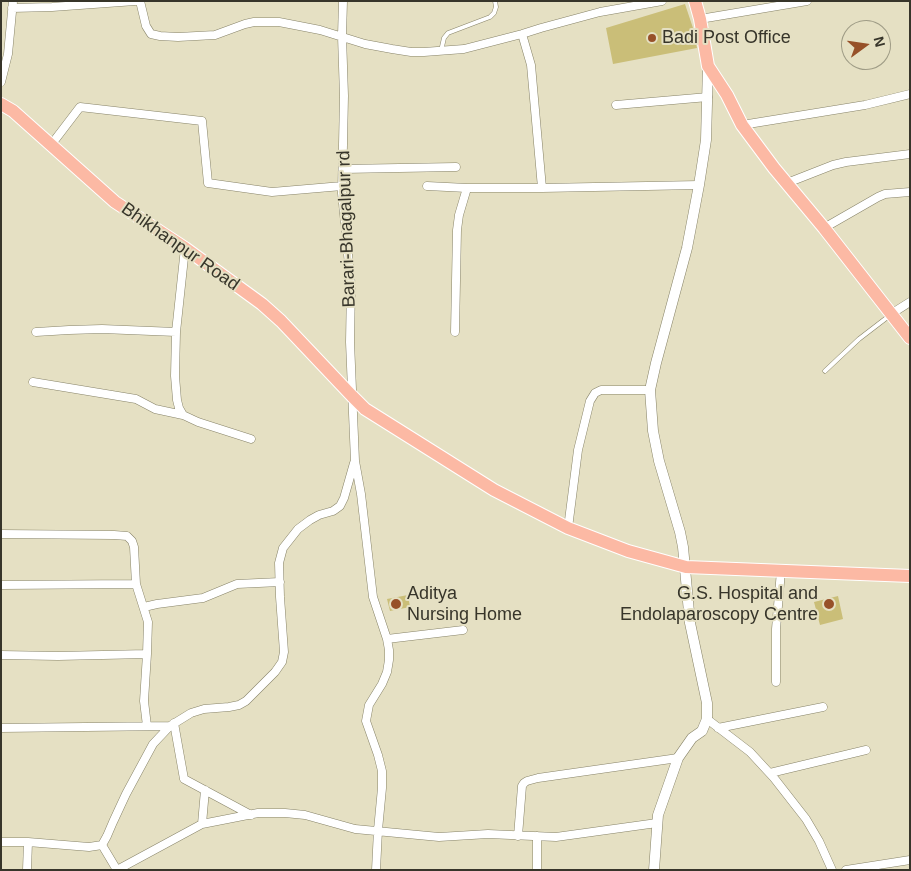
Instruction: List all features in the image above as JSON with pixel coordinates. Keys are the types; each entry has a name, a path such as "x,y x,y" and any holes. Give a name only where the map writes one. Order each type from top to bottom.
{"main road":[{"path":"695,1 708,66 727,95 742,125 910,338"},
{"name":"Bhikhanpur Road","path":"1,104 12,110 115,202 184,248 262,304 281,321 365,408 494,490 568,528 628,551 686,567 910,576"}],"street":[{"path":"1,82 8,54 12,4 60,7 135,1"},
{"path":"140,1 146,26 151,34 160,36 216,35 245,24 261,21 289,23 342,36 365,44 411,52 464,49 600,12 662,1"},
{"name":"Barari-Bhagalpur rd","path":"343,1 344,96 342,186 351,285 350,342 355,461"},
{"path":"700,19 807,1"},
{"path":"522,34 531,65 542,188"},
{"path":"654,870 658,819 678,758 692,738 702,730 707,719 707,703 690,623 686,567 680,532 659,461 650,390 687,248 699,185 706,140 708,66"},
{"path":"742,125 865,105 910,94"},
{"path":"616,105 708,97"},
{"path":"51,145 80,107 202,121 208,183 272,192 342,186"},
{"path":"787,183 833,165 910,154"},
{"path":"343,169 456,167"},
{"path":"426,186 542,188 699,185"},
{"path":"454,332 457,230 459,215 467,188"},
{"path":"824,228 885,194 910,192"},
{"path":"183,415 177,400 175,376 176,332 184,248"},
{"path":"891,314 910,302"},
{"path":"36,332 102,329 176,332"},
{"path":"33,382 136,398 155,409 183,415 198,422 251,438"},
{"path":"568,528 578,450 590,401 594,393 601,390 650,390"},
{"path":"102,845 126,794 153,744 172,724 191,712 239,705 246,701 275,672 282,662 284,652 280,563 283,548 298,529 310,520 333,511 340,506 355,461"},
{"path":"355,461 361,494 373,597 387,639 389,660 382,684 369,705 366,721 382,771 376,870"},
{"path":"1,534 127,536 132,541 136,584 148,622 144,701 147,726"},
{"path":"776,682 776,629 781,571"},
{"path":"144,607 203,598 237,584 280,582"},
{"path":"1,585 136,584"},
{"path":"387,639 463,630"},
{"path":"1,655 147,654"},
{"path":"718,728 823,707"},
{"path":"707,719 750,752 770,773 806,819 819,840 832,870"},
{"path":"1,728 92,728 172,724"},
{"path":"172,724 184,779 251,815"},
{"path":"770,773 866,750"},
{"path":"518,836 522,786 527,781 678,758"},
{"path":"202,824 205,790"},
{"path":"102,845 117,870 202,824 258,814 285,813 306,815 355,829 439,836 488,834 556,837 658,819"},
{"path":"537,836 537,870"},
{"path":"1,842 28,842 89,847 102,845"},
{"path":"27,870 28,842"},
{"path":"846,870 910,860"}],"lane":[{"path":"441,51 444,38 448,34 490,18 496,7 495,1"},
{"path":"825,371 859,339 891,314"}],"building":[{"name":"Badi Post Office","path":"685,4 697,48 613,64 606,28"},
{"path":"408,595 410,607 390,611 387,599"},
{"path":"838,596 843,619 820,625 814,602"}],"place":[{"name":"Badi Post Office","path":"652,38"},
{"name":"Aditya Nursing Home","path":"396,604"},
{"name":"G.S. Hospital and Endolaparoscopy Centre","path":"829,604"}]}
